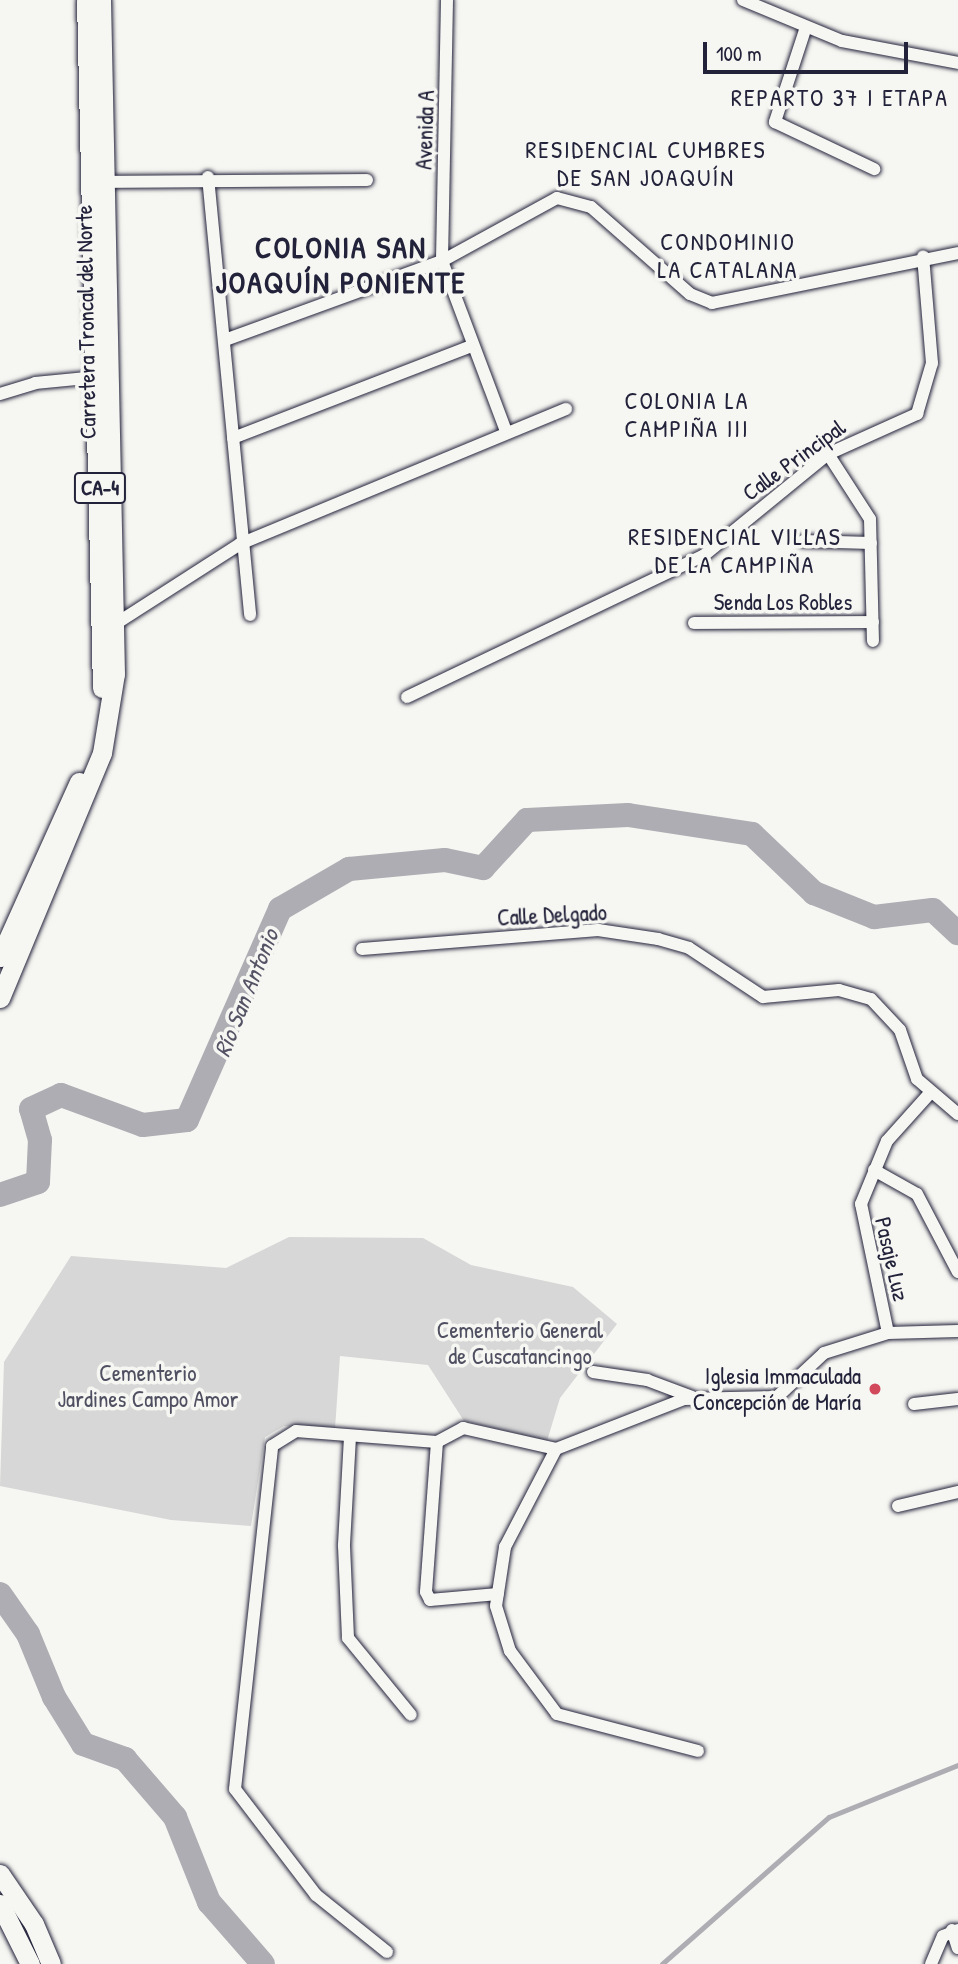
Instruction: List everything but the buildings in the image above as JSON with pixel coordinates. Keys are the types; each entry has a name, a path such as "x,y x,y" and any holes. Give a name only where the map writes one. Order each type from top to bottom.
{"main road":[{"name":"Carretera Troncal del Norte","path":"0,998 102,753 117,623 100,182 86,0"},
{"name":"Carretera Troncal del Norte","path":"0,957 85,769 102,693 97,377 101,0"},
{"path":"0,1874 24,1906 51,1964"},
{"path":"0,1904 30,1964"}],"street":[{"name":"Avenida A","path":"442,261 447,0"},
{"path":"743,0 805,30 958,63"},
{"path":"805,30 775,122 874,169"},
{"path":"100,182 208,177 367,180"},
{"path":"208,177 225,341 240,544 250,615"},
{"path":"225,341 442,261 557,198 591,206 690,294 712,303 923,256 958,253"},
{"name":"Calle Principal","path":"407,697 712,551 828,454 922,408 932,363 923,256"},
{"path":"442,261 506,431"},
{"path":"233,438 472,345"},
{"path":"0,394 35,383 97,377"},
{"path":"117,623 240,544 506,431 566,409"},
{"path":"828,454 870,519 873,641"},
{"path":"803,541 871,543"},
{"name":"Senda Los Robles","path":"694,623 873,622"},
{"name":"Calle Delgado","path":"362,949 598,930 658,939 689,948 763,997 839,990 871,999 900,1030 912,1070 931,1092 958,1114"},
{"name":"Pasaje Luz","path":"888,1333 859,1212 874,1170 902,1117 931,1092"},
{"path":"874,1170 917,1194 958,1272"},
{"path":"593,1371 647,1380 692,1397 777,1397 824,1353 888,1333 958,1331"},
{"path":"387,1952 316,1895 234,1789 272,1446 296,1431 437,1442 463,1428 556,1449 692,1397"},
{"path":"914,1404 958,1399"},
{"path":"350,1437 344,1546 348,1639 411,1714"},
{"path":"437,1442 426,1592 430,1600 498,1594"},
{"path":"556,1449 505,1547 498,1594 510,1651 557,1714 698,1751"},
{"path":"898,1506 958,1492"},
{"path":"931,1964 940,1939 955,1930 958,1948"}],"green space":[{"name":"Cementerio Jardines Campo Amor","path":"289,1237 423,1238 471,1265 573,1287 617,1324 560,1398 547,1441 464,1421 428,1365 340,1356 335,1429 284,1426 265,1437 251,1526 171,1520 0,1486 4,1362 71,1256 226,1268"}],"waterway":[{"name":"Río San Antonio","path":"0,1195 38,1182 40,1140 31,1109 61,1095 143,1125 187,1120 280,909 349,869 445,860 483,868 527,820 628,815 752,834 814,893 874,917 933,910 958,933"},
{"path":"0,1594 28,1634 54,1697 83,1744 125,1759 175,1817 209,1902 263,1964"},
{"path":"662,1964 829,1817 958,1765"}],"place":[{"name":"Iglesia Immaculada Concepción de María","path":"875,1389"}],"district":[{"name":"REPARTO 37 I ETAPA","path":"840,98"},
{"name":"RESIDENCIAL CUMBRES DE SAN JOAQUÍN","path":"646,164"},
{"name":"CONDOMINIO LA CATALANA","path":"728,256"},
{"name":"COLONIA SAN JOAQUÍN PONIENTE","path":"341,264"},
{"name":"COLONIA LA CAMPIÑA III","path":"687,415"},
{"name":"RESIDENCIAL VILLAS DE LA CAMPIÑA","path":"735,551"}],"park label":[{"name":"Cementerio General de Cuscatancingo","path":"520,1343"}]}
